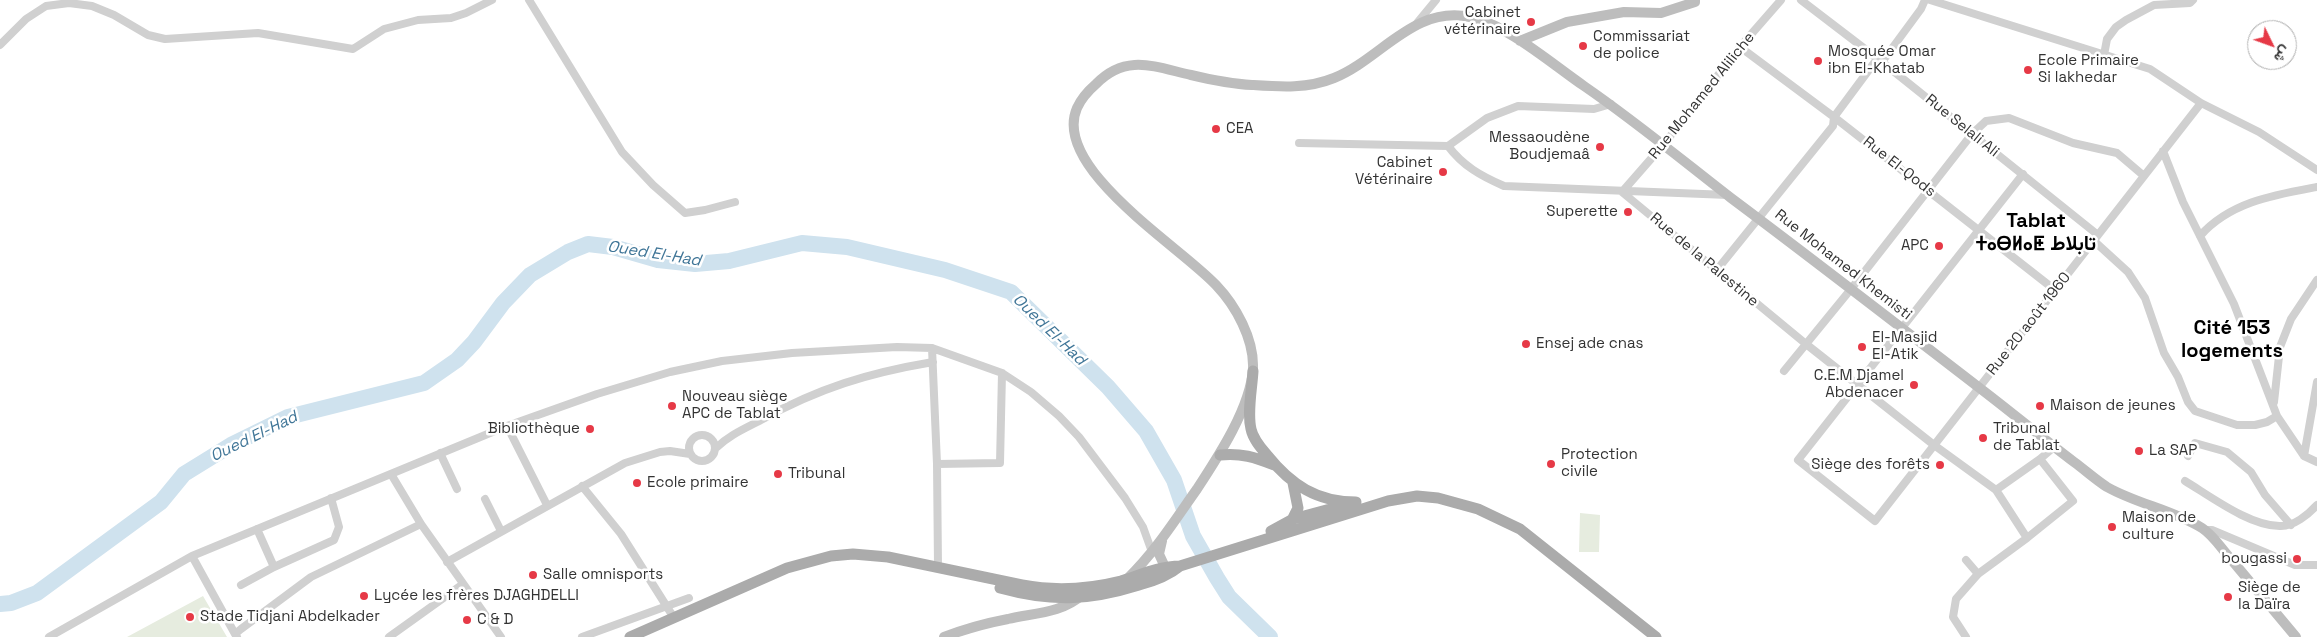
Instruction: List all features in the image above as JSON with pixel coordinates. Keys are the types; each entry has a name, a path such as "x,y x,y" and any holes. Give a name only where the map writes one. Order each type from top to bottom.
{"main road":[{"path":"1520,42 1568,22 1624,12 1661,13 1696,1"},
{"name":"Rue Mohamed Khemisti","path":"1253,371 1250,347 1244,327 1218,286 1138,217 1086,163 1077,146 1073,132 1074,116 1079,103 1104,76 1114,69 1140,64 1158,66 1234,84 1287,87 1308,86 1339,76 1361,64 1417,23 1437,16 1462,15 1486,20 1611,104 2107,487 2205,530"},
{"path":"1128,579 1166,534 1220,455 1239,415 1253,371"},
{"path":"1253,371 1251,430 1254,438 1275,466 1294,483 1323,499 1356,502 1388,501"},
{"path":"1220,455 1242,454 1254,456 1275,466"},
{"path":"1274,536 1294,519 1298,503 1294,483"},
{"path":"630,637 806,562 842,555 888,557 1043,589 1091,585 1128,579 1165,567 1180,566 1388,501 1417,496 1438,498 1478,509 1520,529 1656,637"},
{"path":"1248,544 1294,519 1356,502"},
{"path":"2205,530 2296,637"},
{"path":"1165,567 1160,554 1166,534"},
{"path":"776,574 824,563 873,560 929,570 1027,595 1078,599 1107,595 1147,583 1168,574 1180,566"},
{"path":"944,637 989,623 1055,610 1078,599 1091,585"}],"street":[{"path":"0,45 26,19 46,6 69,3 92,6 114,15 148,35 165,39 258,34 352,49 384,29 418,20 450,18 466,13 492,0"},
{"path":"529,0 622,152 653,185 685,213 735,202"},
{"path":"1417,23 1436,0"},
{"name":"Rue Mohamed Aliliche","path":"1622,192 1664,144 1740,47 1781,0"},
{"name":"Rue Selali Ali","path":"1801,0 2023,174 2096,238 2128,272 2145,298 2164,353 2178,377 2188,402 2195,411 2237,425 2255,425 2267,422 2277,416"},
{"path":"1716,271 1833,126 1834,117 1921,9 1925,0"},
{"path":"1930,0 2150,69 2201,103 2259,132 2317,170"},
{"path":"2104,55 2107,40 2116,27 2126,20 2154,5 2190,3 2193,0"},
{"name":"Rue El-Qods","path":"1740,47 1834,117 2055,290"},
{"name":"Rue 20 août 1960","path":"1858,383 1798,460 1875,521 2201,103"},
{"path":"1299,143 1448,146 1487,118 1518,106 1594,109 1611,104"},
{"path":"1784,371 1851,290 1972,134 1986,121 2009,118 2073,143 2117,153 2144,176"},
{"path":"1448,146 1466,165 1504,186 1728,195"},
{"path":"2164,151 2183,202 2234,304 2274,404 2277,416 2304,456 2317,462"},
{"path":"1858,383 2023,174"},
{"path":"2200,236 2212,222 2232,210 2271,196 2317,187"},
{"name":"Rue de la Palestine","path":"1622,192 1806,344 1858,383 1934,445 1996,490"},
{"path":"2274,404 2280,347 2291,319 2317,280"},
{"path":"49,637 192,556 507,426 620,386 670,372 722,361 792,353 897,346 932,348 1002,373 1059,416 1079,437 1125,498 1143,527 1152,552"},
{"path":"932,348 937,464 938,566"},
{"path":"670,451 690,454 696,460 705,461 729,437 792,404 840,383 896,368 933,362"},
{"path":"937,464 1000,462 1002,373"},
{"path":"2304,456 2317,382"},
{"path":"507,426 547,505"},
{"path":"447,562 547,505 636,458 670,451 701,434 712,439 729,437"},
{"path":"712,439 716,448"},
{"path":"690,454 691,441"},
{"path":"2188,456 2195,443 2227,452 2251,472 2265,495 2291,524"},
{"path":"2027,538 1996,490 2054,447"},
{"path":"440,453 457,488"},
{"path":"1966,637 1953,617 1956,599 1978,574 2073,501 2040,459"},
{"path":"390,474 421,524 501,637"},
{"path":"2185,481 2246,517 2280,527 2291,524 2317,505"},
{"path":"582,486 622,534 674,618"},
{"path":"241,585 274,567 334,540 339,527 332,498"},
{"path":"485,499 501,531"},
{"path":"192,556 236,636 311,577 421,524"},
{"path":"257,529 274,567"},
{"path":"2205,530 2212,530 2295,565 2317,565"},
{"path":"1966,560 1978,574"},
{"path":"389,637 463,584"},
{"path":"582,637 689,598"}],"shaded area":[{"path":"1580,513 1600,515 1599,552 1579,552"},
{"name":"Stade Tidjani Abdelkader","path":"203,596 227,637 127,637"}],"waterway":[{"name":"Oued El-Had","path":"0,604 11,603 37,593 161,502 184,474 231,445 288,417 424,383 457,360 474,342 503,303 530,275 568,252 588,244 613,247 658,260 695,264 729,261 802,243 847,247 945,270 1011,292 1108,387 1146,431 1174,480 1193,536 1217,578 1229,597 1270,637"}],"place":[{"name":"Cabinet vétérinaire","path":"1531,22"},
{"name":"Commissariat de police","path":"1583,46"},
{"name":"Mosquée Omar ibn El-Khatab","path":"1818,61"},
{"name":"Ecole Primaire Si lakhedar","path":"2028,70"},
{"name":"CEA","path":"1216,129"},
{"name":"Messaoudène Boudjemaâ","path":"1600,147"},
{"name":"Cabinet Vétérinaire","path":"1443,172"},
{"name":"Superette","path":"1628,212"},
{"name":"APC","path":"1939,246"},
{"name":"Ensej ade cnas","path":"1526,344"},
{"name":"El-Masjid El-Atik","path":"1862,347"},
{"name":"C.E.M Djamel Abdenacer","path":"1914,385"},
{"name":"Nouveau siège APC de Tablat","path":"672,406"},
{"name":"Maison de jeunes","path":"2040,406"},
{"name":"Bibliothèque","path":"590,429"},
{"name":"Tribunal de Tablat","path":"1983,438"},
{"name":"La SAP","path":"2139,451"},
{"name":"Protection civile","path":"1551,464"},
{"name":"Siège des forêts","path":"1940,465"},
{"name":"Tribunal","path":"778,474"},
{"name":"Ecole primaire","path":"637,483"},
{"name":"Maison de culture","path":"2112,527"},
{"name":"bougassi","path":"2297,559"},
{"name":"Salle omnisports","path":"533,575"},
{"name":"Lycée les frères DJAGHDELLI","path":"364,596"},
{"name":"Siège de la Daïra","path":"2228,597"},
{"name":"Stade Tidjani Abdelkader","path":"190,617"},
{"name":"C & D","path":"467,620"}],"district":[{"name":"Tablat ⵜⴰⴱⵍⴰⵟ تابلاط","path":"2036,234"},
{"name":"Cité 153 logements","path":"2232,340"}]}
